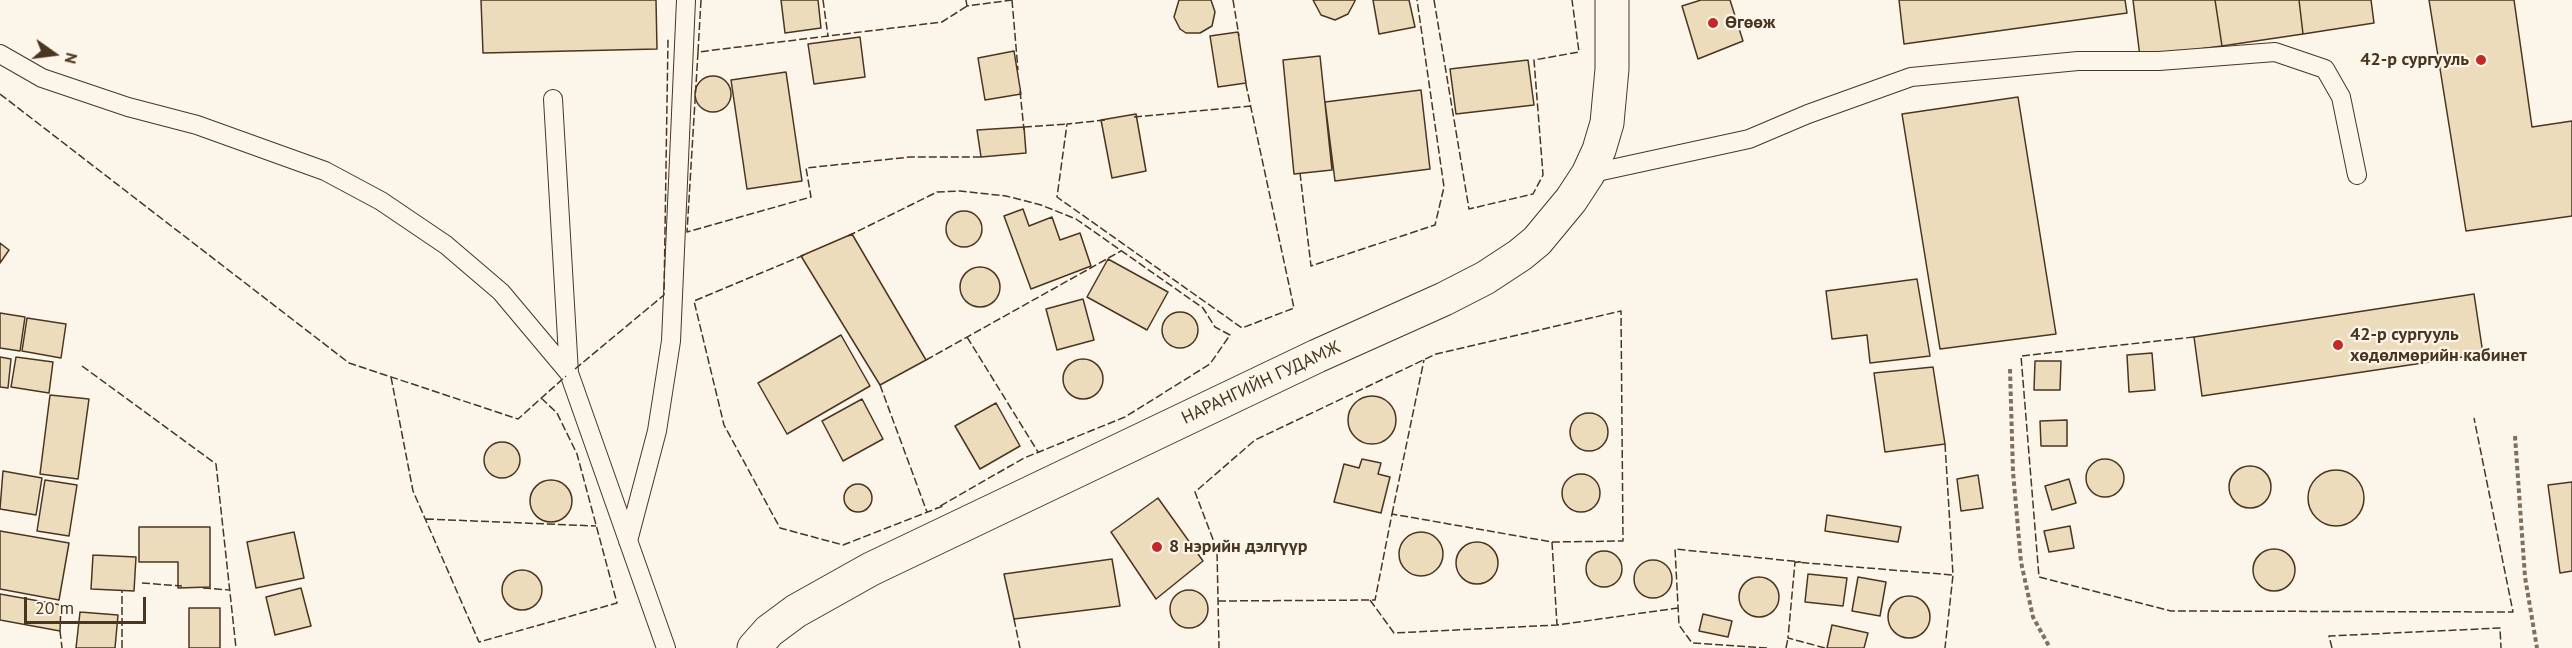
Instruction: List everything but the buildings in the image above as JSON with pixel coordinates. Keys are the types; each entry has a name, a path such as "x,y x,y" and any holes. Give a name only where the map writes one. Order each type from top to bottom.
{"main road":[{"name":"НАРАНГИЙН ГУДАМЖ","path":"754,648 769,631 796,611 871,569 1485,278 1537,241 1565,208 1588,174 1607,123 1614,44 1612,0"}],"lane":[{"path":"628,541 657,431 671,341 686,0"},
{"path":"1588,174 1749,139 1808,114 1911,77 2078,61 2159,61 2275,52 2325,69 2341,97 2357,175"},
{"path":"0,54 42,78 128,107 197,125 325,171 381,201 446,245 501,292 569,374"},
{"path":"553,99 569,374 666,648"}],"path":[{"path":"2010,369 2013,472 2021,562 2033,618 2050,648"},
{"path":"2515,436 2525,577 2537,648"}],"fence":[{"path":"701,0 698,52 942,22 967,6"},
{"path":"823,0 828,36"},
{"path":"966,0 967,6 1012,0"},
{"path":"1012,0 1018,70"},
{"path":"1233,0 1239,36"},
{"path":"1300,173 1311,266 1435,225 1444,187 1417,0"},
{"path":"1434,0 1469,209 1533,194 1543,175 1534,60 1579,52 1572,0"},
{"path":"575,369 664,295 668,39"},
{"path":"698,52 687,232 811,197 806,168 910,157 983,157"},
{"path":"1105,120 1067,124 1057,197 1242,328 1294,308 1245,80"},
{"path":"1020,91 1024,130"},
{"path":"0,94 349,363 518,419 566,376"},
{"path":"1134,117 1251,106"},
{"path":"1024,127 1067,124"},
{"path":"848,236 937,192 960,191 1006,196 1041,205 1076,219 1203,308 1215,327 1230,335 1210,364 1125,417 1024,458 935,509"},
{"path":"926,360 1121,251"},
{"path":"804,255 694,301 724,425 780,528 843,545 943,506"},
{"path":"1218,601 1375,600 1392,514 1552,542 1623,541 1621,311 1436,354 1255,440 1195,492 1217,550 1219,648"},
{"path":"967,337 1038,452"},
{"path":"2194,337 2021,356 2039,577 2171,611 2513,612 2474,418"},
{"path":"1392,514 1424,360"},
{"path":"82,366 216,464 236,648"},
{"path":"391,377 413,491 479,642 617,603 577,454 557,413 540,397"},
{"path":"880,385 927,512"},
{"path":"1945,444 1953,575 1945,648"},
{"path":"426,519 596,526"},
{"path":"1552,542 1557,625"},
{"path":"1767,648 1692,643 1679,625 1675,549 1801,562"},
{"path":"1825,648 1788,638 1795,562 1953,575"},
{"path":"142,583 182,586"},
{"path":"203,588 230,590"},
{"path":"122,591 122,648"},
{"path":"1370,600 1394,633 1557,625 1678,608"},
{"path":"1014,619 1020,648"},
{"path":"2332,648 2329,636 2500,628 2501,648"},
{"path":"60,631 62,648"},
{"path":"1786,648 1788,638"}],"place":[{"name":"Өгөөж","path":"1713,23"},
{"name":"42-p сургууль","path":"2481,60"},
{"name":"42-p сургууль хөдөлмөрийн кабинет","path":"2338,345"},
{"name":"8 нэрийн дэлгүүр","path":"1157,547"}]}
